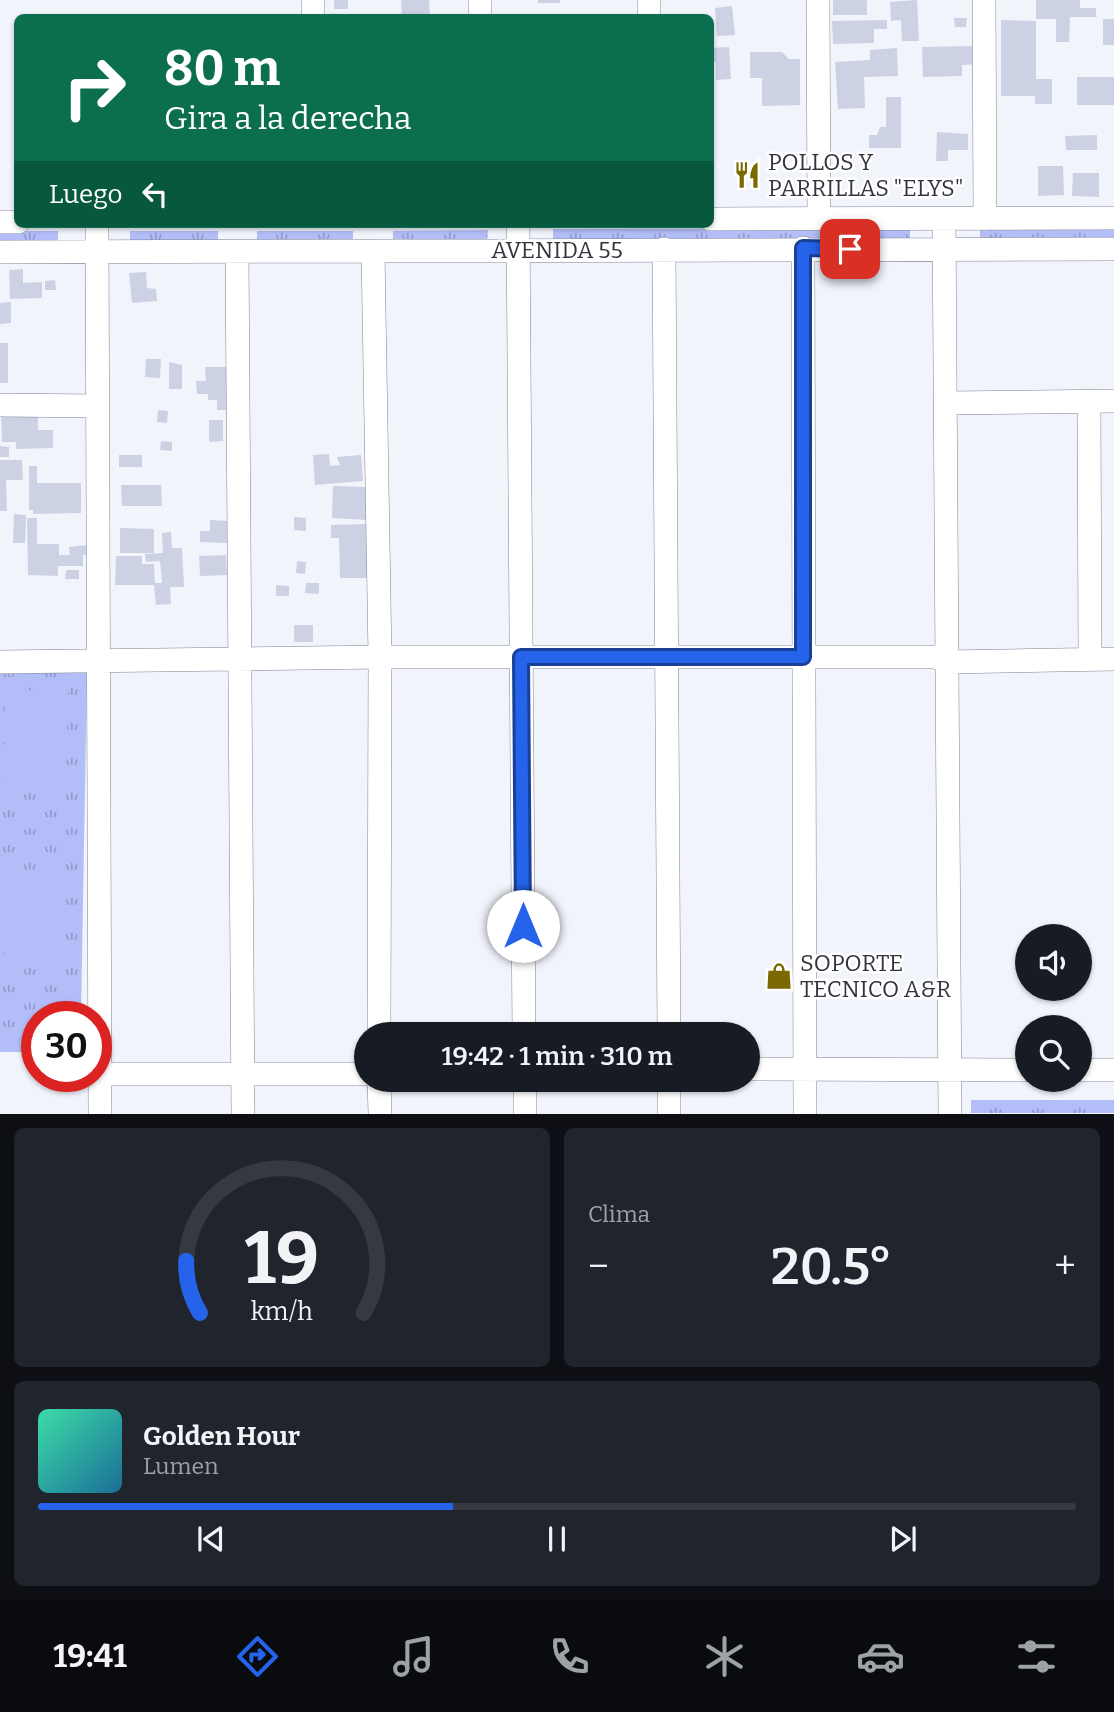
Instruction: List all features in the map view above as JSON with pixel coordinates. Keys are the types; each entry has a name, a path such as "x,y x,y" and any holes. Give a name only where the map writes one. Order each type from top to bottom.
{"street":[{"path":"818,0 819,218"},
{"path":"984,0 985,219"},
{"path":"714,219 1114,218"},
{"path":"944,219 950,1114"},
{"path":"97,228 99,1001"},
{"path":"518,228 524,1022"},
{"path":"803,248 805,1114"},
{"name":"AVENIDA 55","path":"0,252 1114,248"},
{"path":"664,250 669,1022"},
{"path":"237,252 243,1114"},
{"path":"373,252 380,657 379,1022"},
{"path":"946,403 1114,401"},
{"path":"1089,402 1090,659"},
{"path":"0,405 97,406"},
{"path":"0,662 380,657 935,657 948,662 1114,659"},
{"path":"760,1069 1015,1070"},
{"path":"1092,1070 1114,1070"},
{"path":"112,1074 354,1074"},
{"path":"99,1092 100,1114"},
{"path":"379,1092 380,1114"},
{"path":"525,1092 525,1114"},
{"path":"669,1092 670,1114"}],"green space":[{"path":"1114,227 1114,238 980,239 980,228"},
{"path":"910,228 910,239 553,240 553,229"},
{"path":"488,230 487,241 393,242 393,231"},
{"path":"0,231 58,231 58,242 0,241"},
{"path":"130,231 218,231 218,242 130,242"},
{"path":"257,231 353,231 353,242 257,242"},
{"path":"0,673 87,673 81,1001 21,1001 21,1052 0,1052"},
{"path":"5,690 68,690 66,793 3,793"},
{"path":"64,870 66,967 4,969 1,872"},
{"path":"971,1100 1114,1100 1114,1113 971,1113"}],"building":[{"path":"334,0 348,0 348,9 334,9"},
{"path":"401,0 429,0 430,14 402,14"},
{"path":"538,0 560,0 560,3 538,3"},
{"path":"833,0 867,0 867,15 833,15"},
{"path":"917,0 919,41 902,41 901,20 891,21 890,2"},
{"path":"1036,0 1080,0 1080,8 1096,8 1096,17 1070,17 1069,42 1056,42 1056,19 1036,19"},
{"path":"732,6 735,35 717,36 715,8"},
{"path":"954,18 967,18 966,27 955,27"},
{"path":"1103,19 1114,19 1114,45 1103,45"},
{"path":"887,20 887,29 874,29 874,43 833,44 832,21"},
{"path":"1001,20 1036,21 1036,79 1052,79 1052,104 1035,104 1035,96 1001,96"},
{"path":"977,46 978,64 962,65 962,76 923,77 922,47"},
{"path":"729,47 731,79 716,80 714,48"},
{"path":"897,48 898,76 864,77 865,108 838,109 835,62 870,60 870,50"},
{"path":"750,52 782,52 789,59 800,59 800,105 762,106 762,78 750,78"},
{"path":"1077,77 1114,77 1114,105 1077,105"},
{"path":"886,97 901,97 901,148 869,148 869,135 877,135 880,127 886,127"},
{"path":"937,132 968,134 968,150 948,150 948,161 936,161"},
{"path":"1097,135 1097,150 1066,150 1065,136"},
{"path":"1038,166 1063,166 1064,195 1038,196"},
{"path":"1073,173 1099,173 1099,197 1072,196"},
{"path":"23,269 23,283 42,282 42,298 10,299 9,270"},
{"path":"146,272 147,288 156,289 157,301 132,303 129,273"},
{"path":"55,280 56,290 45,290 45,281"},
{"path":"11,302 11,323 0,324 0,303"},
{"path":"0,343 8,343 8,383 0,383"},
{"path":"146,359 161,359 160,378 145,377"},
{"path":"169,362 182,365 182,389 169,389"},
{"path":"205,367 226,367 226,410 217,410 217,400 208,400 208,394 197,394 196,381 206,381"},
{"path":"158,410 168,411 167,423 157,422"},
{"path":"38,415 38,430 53,430 53,448 16,449 16,442 2,442 1,416"},
{"path":"209,420 223,420 223,441 209,442"},
{"path":"161,441 172,442 172,451 160,450"},
{"path":"0,446 9,447 9,457 0,457"},
{"path":"329,454 330,466 340,465 337,457 361,455 363,481 315,485 313,455"},
{"path":"119,455 142,455 142,467 119,467"},
{"path":"0,460 22,460 23,480 6,480 7,511 0,511"},
{"path":"29,466 37,466 37,483 81,483 81,513 33,514 33,510 29,510"},
{"path":"121,485 161,485 162,506 122,506"},
{"path":"333,486 368,487 367,520 332,518"},
{"path":"14,514 26,515 25,543 13,543"},
{"path":"294,517 306,518 306,531 294,530"},
{"path":"27,518 37,518 37,544 59,544 59,555 70,555 69,547 87,545 88,555 83,555 83,566 58,566 58,576 28,575"},
{"path":"210,520 228,521 227,543 200,542 200,531 210,531"},
{"path":"369,524 369,578 340,578 339,538 331,538 331,525"},
{"path":"120,528 154,529 154,553 120,553"},
{"path":"171,532 172,548 182,548 184,587 170,587 171,604 156,605 154,585 115,585 116,556 142,556 142,564 154,564 155,583 162,583 160,561 146,562 145,554 163,553 162,533"},
{"path":"226,555 227,575 200,576 199,556"},
{"path":"297,561 306,562 305,574 296,573"},
{"path":"66,570 79,570 79,579 65,579"},
{"path":"306,583 319,583 319,594 305,593"},
{"path":"276,585 289,586 289,596 276,596"},
{"path":"294,625 313,625 313,642 294,642"}],"place":[{"name":"POLLOS Y PARRILLAS \"ELYS\"","path":"747,175"},
{"name":"SOPORTE TECNICO A&R","path":"779,976"}],"route":[{"path":"523,926 521,657 803,657 803,248 850,249"}]}
